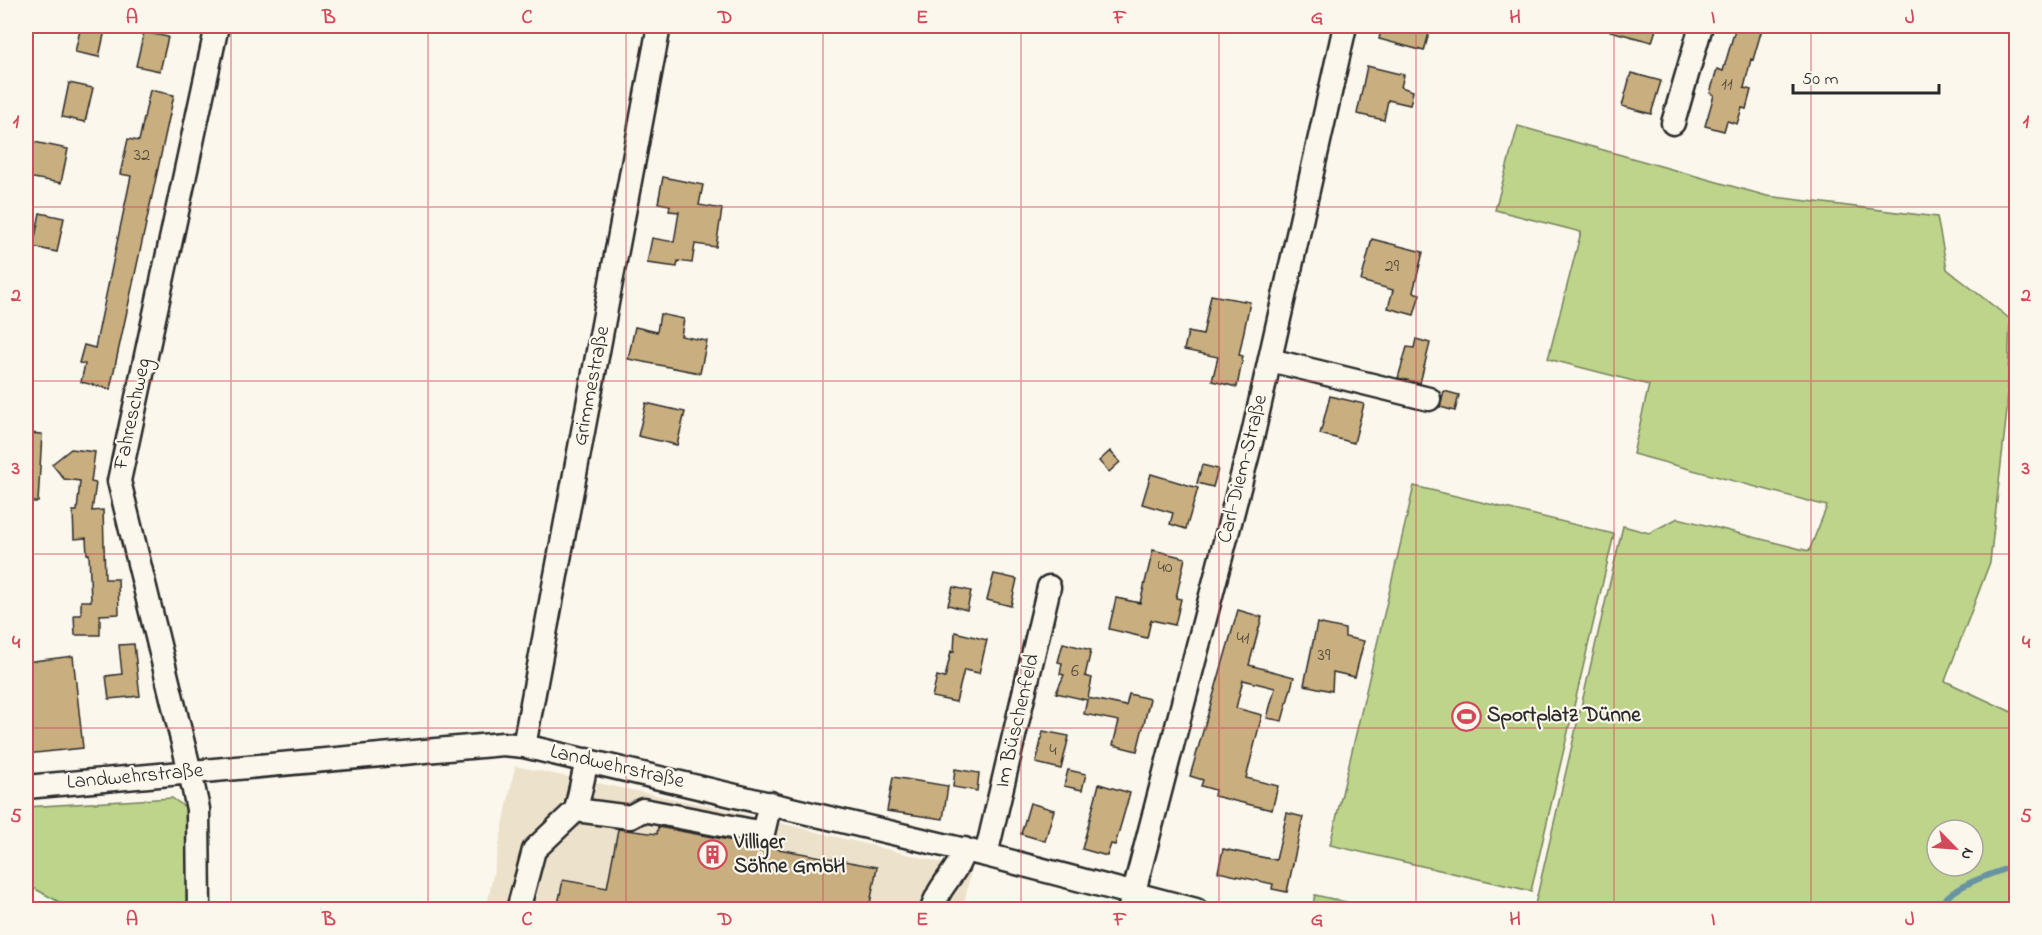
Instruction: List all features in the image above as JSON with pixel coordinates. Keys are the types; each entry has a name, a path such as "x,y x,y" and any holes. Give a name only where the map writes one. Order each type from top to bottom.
{"street":[{"name":"Fahreschweg","path":"200,909 198,808 119,481 217,26"},
{"name":"Grimmestraße","path":"524,746 659,26"},
{"name":"Carl-Diem-Straße","path":"1131,902 1250,446 1345,26"},
{"path":"1673,123 1701,26"},
{"path":"1270,360 1430,399"},
{"name":"Im Büschenfeld","path":"986,855 1050,588"},
{"name":"Landwehrstraße","path":"26,787 503,744 524,746 964,849 1131,902 1196,909"},
{"path":"518,909 534,850 576,810 587,760"},
{"path":"576,810 630,817 643,810 763,832 770,803"},
{"path":"932,909 937,893 961,862 964,849"}],"shaded area":[{"path":"515,766 719,808 971,870 963,909 486,910"}],"green space":[{"path":"1518,126 1767,196 1937,217 1947,269 2010,319 2007,411 1990,562 1945,681 2016,714 2016,909 1534,909 1623,526 1649,533 1678,518 1809,551 1827,506 1633,454 1649,385 1548,359 1581,232 1495,210"},
{"name":"Sportplatz Dünne","path":"1414,486 1614,534 1531,891 1330,845"},
{"path":"172,798 185,807 193,909 72,909 26,884 26,807"},
{"path":"1315,895 1377,909 1312,909"}],"building":[{"path":"81,26 106,26 99,57 75,52"},
{"path":"1382,26 1431,26 1424,51 1379,39"},
{"path":"1610,26 1657,26 1652,42 1610,31"},
{"path":"1736,26 1762,29 1744,88 1751,90 1746,109 1742,108 1737,124 1727,121 1724,131 1705,126 1714,95 1710,93 1717,69 1723,71"},
{"path":"144,32 168,37 160,71 136,66"},
{"path":"1367,66 1404,75 1401,87 1413,91 1410,105 1388,100 1384,120 1357,114"},
{"path":"1631,73 1661,81 1651,114 1622,106"},
{"path":"69,83 93,88 85,122 62,117"},
{"path":"150,90 174,95 110,389 81,382 85,364 79,363 84,345 95,348 131,176 120,174 128,139 139,141"},
{"path":"34,142 68,149 61,183 27,177"},
{"path":"663,177 703,185 699,205 722,209 716,247 695,244 692,263 678,261 677,267 647,263 652,238 674,242 679,212 669,211 670,205 658,203"},
{"path":"40,213 64,218 57,252 33,247"},
{"path":"1372,239 1423,252 1413,292 1420,294 1414,315 1388,308 1393,290 1361,281"},
{"path":"1211,295 1250,302 1239,355 1243,356 1237,387 1212,381 1218,357 1184,350 1188,332 1203,335"},
{"path":"660,314 684,319 681,336 707,341 700,373 628,359 635,327 657,332"},
{"path":"1416,339 1430,343 1420,383 1398,378 1407,347 1414,348"},
{"path":"1444,391 1459,395 1455,411 1440,407"},
{"path":"1330,396 1364,404 1354,443 1320,434"},
{"path":"646,403 685,412 677,445 638,436"},
{"path":"26,433 42,434 38,502 26,502"},
{"path":"71,449 95,452 91,482 96,483 92,511 103,510 105,579 118,579 119,614 100,615 100,635 75,635 74,615 81,615 81,601 91,601 86,538 74,539 73,511 77,511 80,481 64,479 52,464"},
{"path":"1110,451 1120,462 1109,472 1099,461"},
{"path":"1202,465 1218,469 1213,487 1197,483"},
{"path":"1151,474 1198,488 1186,529 1170,524 1173,513 1142,504"},
{"path":"1153,550 1185,558 1176,598 1181,599 1175,625 1151,620 1147,638 1109,629 1116,598 1140,603"},
{"path":"994,574 1017,579 1011,606 987,600"},
{"path":"953,587 971,591 967,610 948,605"},
{"path":"1238,610 1262,617 1249,665 1294,677 1282,721 1267,718 1275,688 1243,680 1236,708 1262,715 1246,778 1278,786 1272,810 1214,796 1215,790 1201,786 1203,780 1190,776"},
{"path":"1317,623 1345,629 1345,637 1364,641 1355,677 1333,672 1332,691 1304,685"},
{"path":"955,632 987,640 979,673 964,670 956,702 932,697 937,676 945,678 951,651 954,652"},
{"path":"1063,643 1091,650 1085,676 1092,678 1088,698 1126,706 1129,694 1150,699 1137,751 1113,745 1119,721 1084,714 1087,700 1056,693 1064,675 1060,674 1062,663 1058,662"},
{"path":"134,644 140,696 109,699 106,676 122,674 119,645"},
{"path":"73,656 83,748 26,754 26,662"},
{"path":"1043,731 1069,736 1061,769 1036,763"},
{"path":"955,769 979,773 977,791 953,787"},
{"path":"1068,770 1086,774 1082,790 1064,786"},
{"path":"893,777 948,786 943,819 887,811"},
{"path":"1099,784 1130,793 1115,845 1111,844 1107,856 1082,849"},
{"path":"1030,803 1054,810 1045,841 1021,834"},
{"path":"1287,813 1303,817 1287,892 1272,889 1273,884 1218,872 1223,849 1276,860"},
{"name":"Villiger Söhne GmbH","path":"658,827 877,867 869,909 557,909 563,880 607,888 618,829 657,834"}],"waterway":[{"path":"1949,910 1944,900 1959,888 2016,865"}],"place":[{"name":"Sportplatz Dünne","path":"1466,716"},
{"name":"Villiger Söhne GmbH","path":"713,855"}]}
